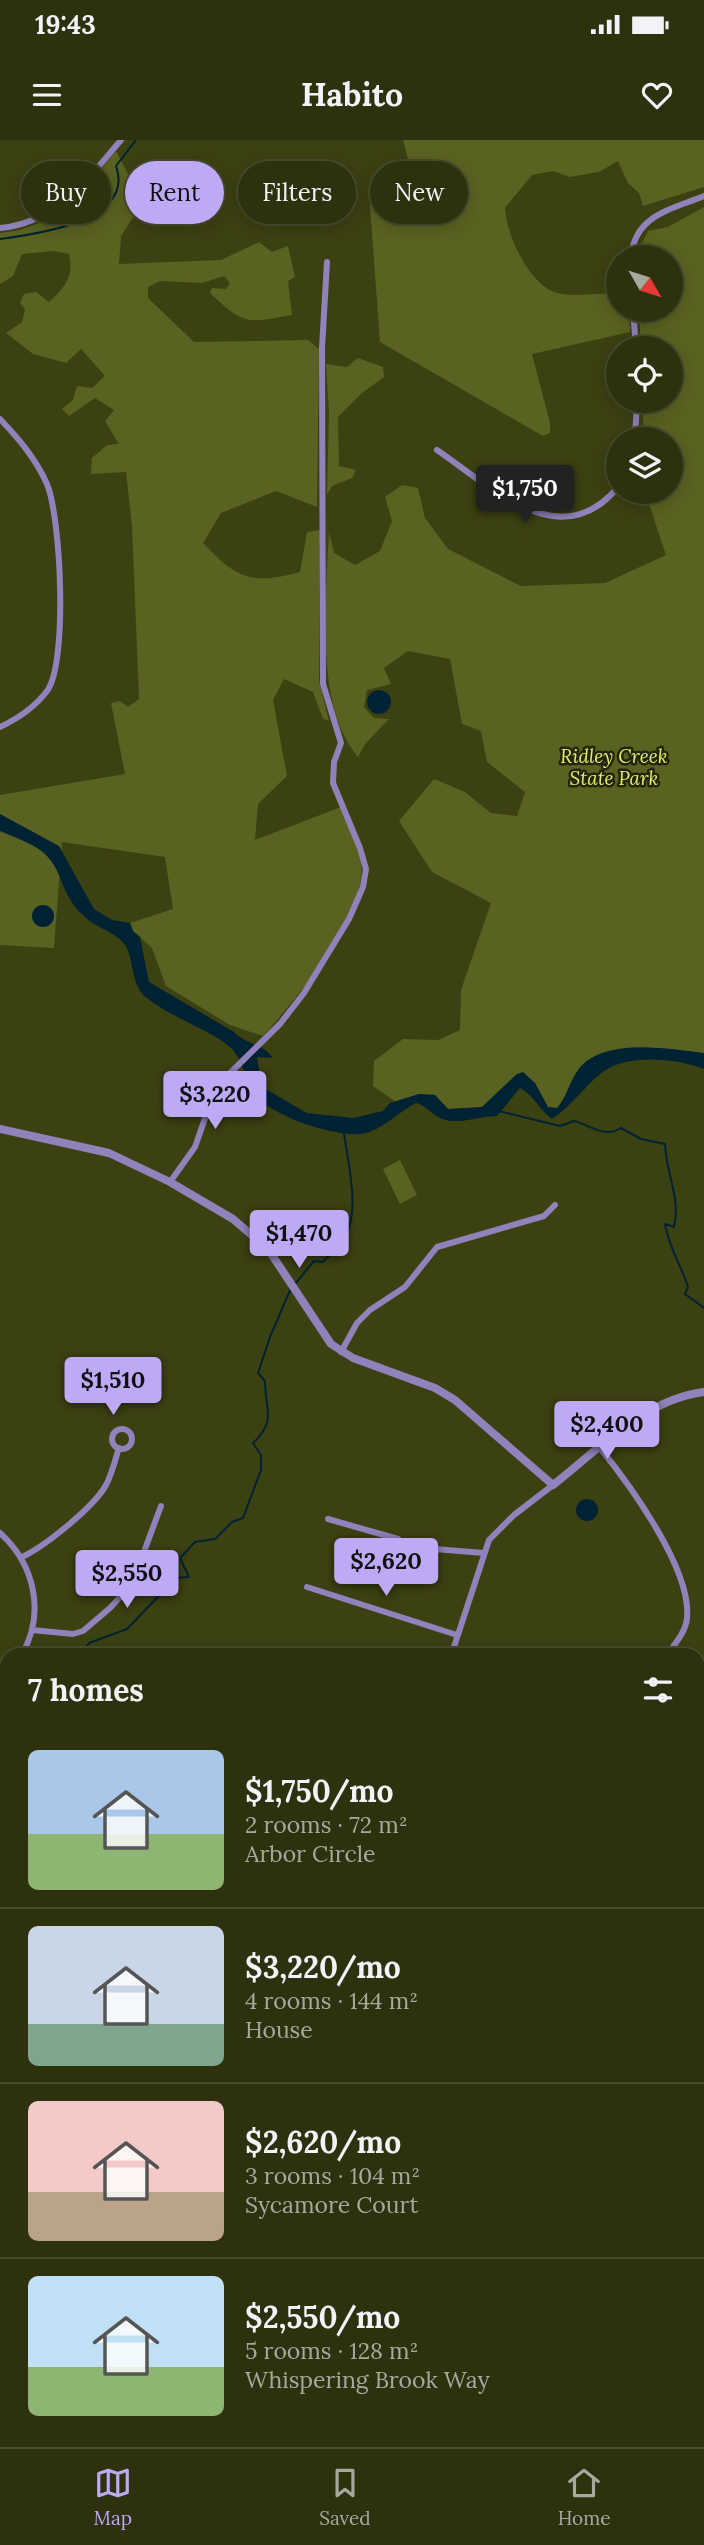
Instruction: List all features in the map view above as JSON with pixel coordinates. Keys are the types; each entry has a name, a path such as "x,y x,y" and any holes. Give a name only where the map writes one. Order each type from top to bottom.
{"street":[{"path":"0,228 18,227 63,204 121,140"},
{"path":"632,245 641,226 704,195"},
{"path":"170,1182 195,1147 211,1101 237,1063 280,1024 325,962 363,887 366,869 333,783 334,762 341,743 323,684 322,348 327,262"},
{"path":"0,419 26,447 48,486 56,518 59,629 59,656 48,690 18,719 0,727"},
{"path":"437,450 530,512 551,516 588,512 606,500"},
{"path":"0,1129 109,1153 170,1182 233,1219 268,1248 322,1335 341,1352 435,1388 455,1400 553,1485"},
{"path":"341,1352 357,1323 370,1310 405,1287 436,1247 544,1216 555,1205"},
{"path":"453,1648 484,1553 497,1531 645,1413 690,1393 704,1391"},
{"path":"22,1557 42,1548 106,1486 119,1448"},
{"path":"600,1448 627,1480 681,1577 687,1621 672,1648"},
{"path":"32,1630 73,1634 83,1631 110,1608 132,1584 162,1506"},
{"path":"328,1519 398,1539 409,1547 484,1553"},
{"path":"0,1533 22,1557 33,1591 35,1614 24,1648"},
{"path":"307,1587 457,1635"}],"green space":[{"path":"403,140 704,140 704,187 643,206 639,193 628,183 618,161 599,172 570,177 553,171 532,175 505,208 515,244 537,280 557,293 606,294 606,322 630,322 630,332 532,354 550,423 550,433 543,436 380,342 371,224 468,224 468,161 408,161"},
{"path":"116,151 125,168 125,224 129,224 121,236 119,264 221,260 259,242 272,252 288,246 295,277 288,281 292,315 265,320 239,317 210,293 212,288 226,289 230,283 224,276 202,283 160,281 148,287 148,298 194,342 308,340 319,349 317,507 276,491 221,513 203,543 236,571 246,576 269,578 300,572 307,532 320,530 319,681 329,721 323,719 313,692 284,679 273,700 287,776 258,804 255,840 341,807 361,862 360,883 342,930 311,978 263,1036 230,1025 166,986 152,948 133,931 130,923 173,909 165,857 62,842 54,948 0,945 0,795 125,774 111,703 120,701 128,707 139,699 132,526 126,472 91,474 92,458 107,445 119,444 105,421 114,410 95,398 69,416 62,409 73,400 77,386 92,388 105,376 81,349 66,363 33,354 6,333 22,322 25,309 20,303 24,294 36,292 49,302 64,286 70,269 69,254 53,251 22,254 13,276 0,284 0,233 36,224 111,224 111,161 108,161"},
{"name":"Ridley Creek State Park","path":"704,207 704,1063 683,1056 681,1050 636,1047 602,1053 588,1062 557,1108 548,1107 535,1083 517,1074 482,1107 448,1109 435,1095 419,1094 396,1102 373,1086 374,1061 403,1039 438,1040 460,1030 461,990 491,903 432,872 399,821 434,779 465,792 491,813 517,816 525,792 487,762 481,731 462,724 450,659 408,651 384,668 391,684 367,690 364,707 374,718 389,719 365,744 358,757 344,735 334,709 329,681 325,618 329,532 334,553 355,565 380,551 392,521 385,497 402,485 418,488 425,518 448,549 521,586 605,583 666,555 649,504 683,504 683,427 643,427 643,413 683,413 683,336 640,336 640,322 683,322 683,245 641,245 648,231 668,227"},
{"path":"358,358 383,367 384,377 362,393 338,417 339,466 356,470 352,478 332,486 327,495 329,413 326,364 347,367"},
{"path":"400,1160 417,1195 400,1204 383,1169"}],"water":[{"path":"379,690 388,693 391,702 388,711 379,714 370,711 367,702 370,693"},
{"path":"0,814 59,846 94,909 112,920 130,923 133,931 140,937 149,982 269,1053 273,1058 257,1057 262,1087 307,1113 353,1118 383,1111 390,1103 419,1094 435,1095 448,1109 482,1107 517,1074 523,1072 535,1083 548,1107 557,1108 578,1070 589,1060 619,1049 656,1048 704,1053 704,1069 667,1060 626,1062 604,1071 552,1119 520,1088 497,1116 461,1121 447,1120 416,1103 383,1125 361,1134 335,1132 303,1123 273,1110 254,1093 237,1055 226,1044 156,1005 142,993 135,980 125,945 78,910 67,894 53,863 43,852 0,831"},
{"path":"43,905 51,908 54,916 51,924 43,927 35,924 32,916 35,908"},
{"path":"587,1499 597,1506 598,1510 591,1520 587,1521 577,1514 576,1510 583,1500"}],"waterway":[{"path":"0,239 79,222 97,212 111,200 118,185 116,166 136,140"},
{"path":"499,1111 560,1126 574,1121 603,1132 621,1128 641,1139 665,1144 676,1206 674,1227 665,1224 667,1233 688,1287 685,1294 704,1308"},
{"path":"295,1284 314,1261 323,1262 340,1244 348,1230 352,1189 344,1133"},
{"path":"86,1648 89,1643 127,1629 176,1578 189,1577 180,1558 195,1542 215,1539 232,1522 243,1518 261,1470 261,1455 253,1443 265,1428 268,1414 265,1381 258,1373 291,1288"}]}
